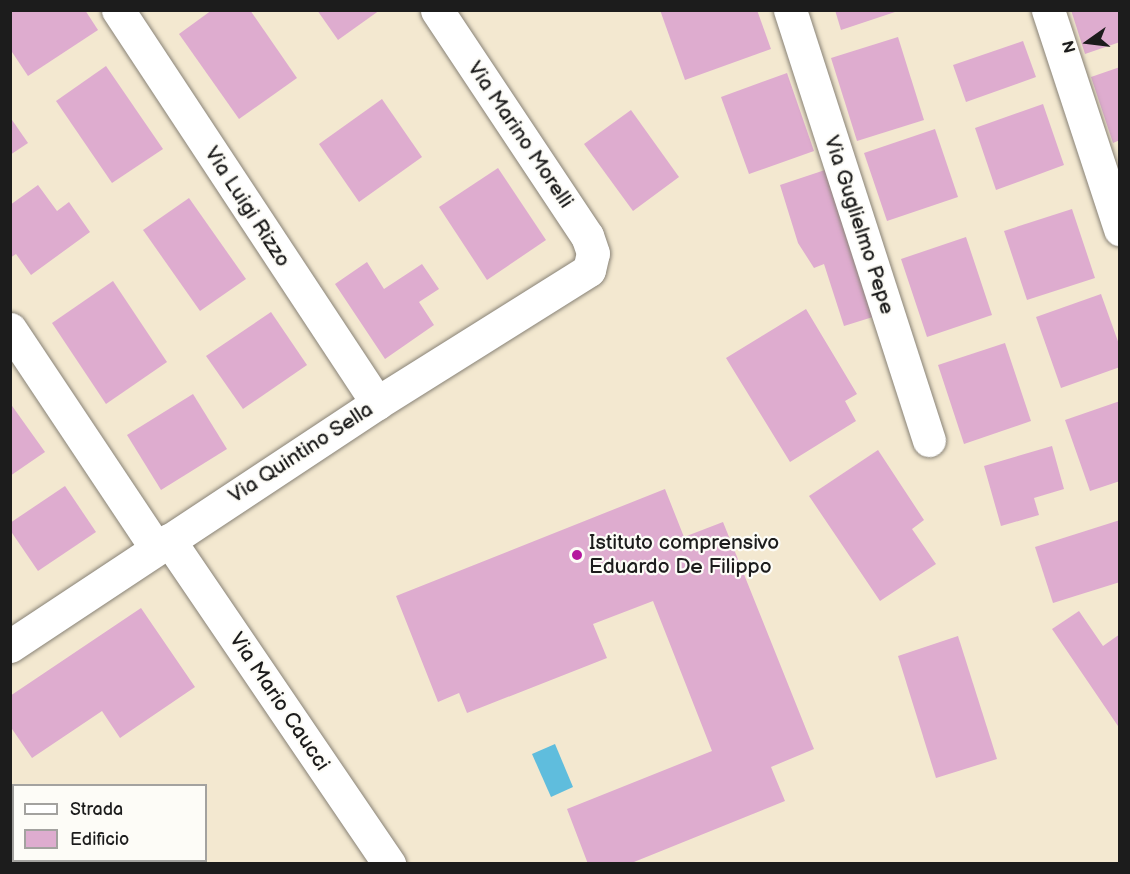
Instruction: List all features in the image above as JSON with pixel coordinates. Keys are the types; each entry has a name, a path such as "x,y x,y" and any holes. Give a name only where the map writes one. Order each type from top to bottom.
{"street":[{"name":"Via Luigi Rizzo","path":"118,10 377,403"},
{"name":"Via Marino Morelli","path":"437,10 587,236 593,263"},
{"name":"Via Guglielmo Pepe","path":"790,10 929,440"},
{"path":"1048,10 1119,229"},
{"name":"Via Quintino Sella","path":"10,646 377,403 578,279 593,263"},
{"name":"Via Mario Caucci","path":"10,329 389,864"}],"water":[{"path":"555,744 573,787 551,797 532,754"}],"building":[{"path":"10,10 85,10 98,30 28,76 10,49"},
{"path":"212,10 250,10 297,78 239,119 179,34"},
{"path":"317,10 380,10 338,40"},
{"path":"660,10 757,10 771,49 685,80"},
{"path":"835,10 897,10 898,11 841,30"},
{"path":"1071,10 1120,10 1120,42 1085,54"},
{"path":"898,37 924,120 857,141 831,58"},
{"path":"1023,41 1036,77 966,102 953,65"},
{"path":"106,66 163,149 112,183 56,101"},
{"path":"1120,67 1120,140 1113,143 1091,77"},
{"path":"787,73 814,151 749,174 721,97"},
{"path":"382,99 422,157 359,202 319,144"},
{"path":"1043,104 1064,165 996,190 975,128"},
{"path":"631,110 679,177 633,211 584,144"},
{"path":"10,117 28,143 10,155"},
{"path":"935,129 958,197 887,221 864,153"},
{"path":"498,168 546,240 487,280 439,207"},
{"path":"828,169 876,316 844,326 824,264 814,268 798,243 780,185"},
{"path":"38,185 57,211 69,202 90,232 31,275 16,254 10,258 10,205"},
{"path":"189,198 246,279 200,311 143,230"},
{"path":"1072,209 1095,278 1027,300 1004,231"},
{"path":"966,237 992,315 927,337 901,259"},
{"path":"367,262 384,289 422,264 439,289 419,302 434,325 385,359 335,284"},
{"path":"113,281 167,362 106,404 52,323"},
{"path":"1101,294 1120,347 1120,367 1061,388 1036,317"},
{"path":"806,309 857,394 845,401 856,421 790,462 726,358"},
{"path":"271,312 307,365 243,409 206,356"},
{"path":"1005,343 1031,421 964,444 938,365"},
{"path":"193,394 227,449 161,490 127,435"},
{"path":"1120,401 1120,481 1090,491 1065,420"},
{"path":"10,403 45,452 10,476"},
{"path":"1052,446 1064,489 1034,498 1039,515 1001,526 984,466"},
{"path":"878,450 924,520 912,529 936,564 880,601 809,496"},
{"path":"65,486 96,532 38,571 10,530 10,523"},
{"path":"665,489 684,537 723,522 814,749 771,767 785,801 629,864 588,864 567,809 712,751 653,601 593,624 607,658 467,713 459,693 438,702 396,596"},
{"path":"1120,520 1120,582 1053,603 1035,547"},
{"path":"141,608 195,687 120,738 102,711 32,758 10,726 10,696"},
{"path":"1079,611 1103,646 1120,634 1120,729 1052,629"},
{"path":"958,636 997,759 936,778 898,656"}],"place":[{"name":"Istituto comprensivo Eduardo De Filippo","path":"577,555"}]}
